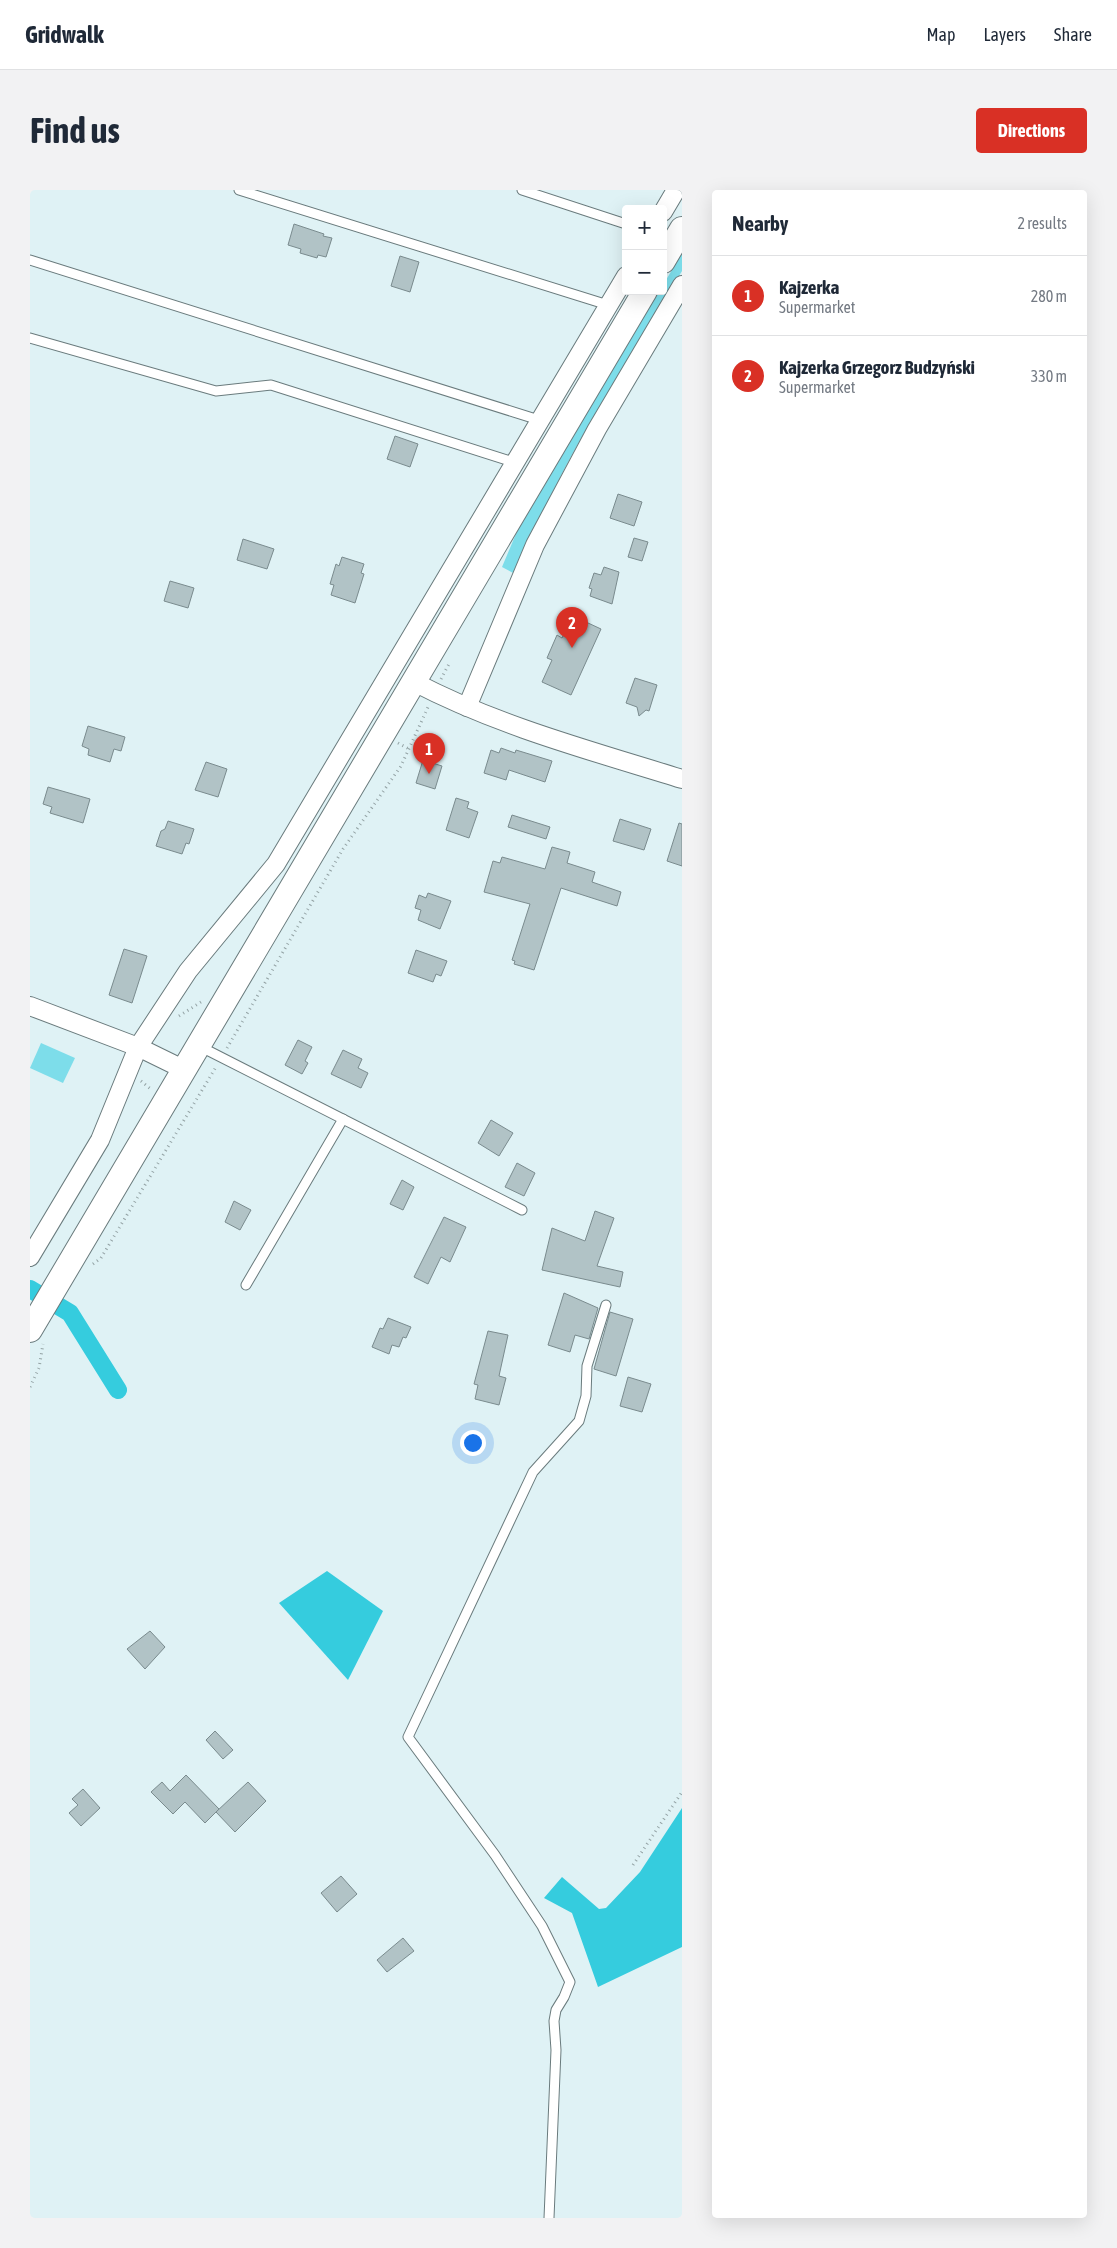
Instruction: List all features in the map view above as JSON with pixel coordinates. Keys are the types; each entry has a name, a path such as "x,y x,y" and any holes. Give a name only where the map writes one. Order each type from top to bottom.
{"main road":[{"path":"667,254 682,230"},
{"path":"38,1328 62,1275 643,295"}],"street":[{"path":"667,205 676,190"},
{"path":"30,1257 100,1140 138,1047 188,971 276,864 383,687 513,462 622,282"},
{"path":"467,707 535,544 597,429 682,286"},
{"path":"414,682 496,722 682,779"},
{"path":"30,1006 138,1047 185,1070"}],"lane":[{"path":"239,190 608,305"},
{"path":"522,190 622,223"},
{"path":"30,260 539,420"},
{"path":"30,338 216,391 271,385 513,462"},
{"path":"199,1046 522,1210"},
{"path":"246,1286 343,1119"},
{"path":"549,2218 556,2050 554,2021 556,2010 570,1982 542,1926 495,1855 408,1737 533,1472 579,1421 586,1396 587,1366 606,1305"}],"path":[{"path":"87,1268 101,1258 222,1057 343,849 401,766 435,693 443,684 439,681 454,656"},
{"path":"151,1026 160,1028 208,998"},
{"path":"127,1074 153,1091"},
{"path":"30,1387 39,1368 38,1328"},
{"path":"633,1865 682,1792"}],"shaded area":[{"path":"682,253 682,271 614,382 571,457 533,535 517,575 502,567 518,529 657,295 667,295 667,278"},
{"path":"41,1043 75,1058 63,1083 30,1068"},
{"path":"327,1571 383,1611 348,1680 279,1603"},
{"path":"682,1808 682,1947 598,1987 572,1913 544,1898 562,1877 599,1909 606,1908 640,1872"}],"building":[{"path":"294,224 332,238 326,257 318,255 317,258 300,253 301,249 288,245"},
{"path":"400,256 419,262 410,292 391,286"},
{"path":"395,436 418,444 410,467 387,459"},
{"path":"618,494 642,502 634,526 610,518"},
{"path":"634,538 648,542 642,561 628,557"},
{"path":"243,539 274,549 267,569 237,560"},
{"path":"342,557 364,564 361,573 364,574 355,603 331,595 334,585 330,584 336,564 339,566"},
{"path":"604,567 619,572 612,604 590,596 592,589 589,588 594,573 601,575"},
{"path":"170,581 194,588 188,608 164,601"},
{"path":"573,616 601,629 571,695 542,682 552,660 547,658 557,635 562,638"},
{"path":"635,678 657,685 649,711 646,710 639,716 637,707 626,703"},
{"path":"88,726 125,737 121,751 114,749 110,762 88,755 89,749 82,746"},
{"path":"501,748 515,753 516,750 552,761 545,782 509,770 506,780 484,773 491,750 499,753"},
{"path":"423,760 442,766 435,789 416,783"},
{"path":"206,762 227,769 218,797 195,790"},
{"path":"48,787 90,799 83,823 50,813 52,807 43,804"},
{"path":"456,798 469,802 467,808 478,812 469,838 446,830"},
{"path":"512,815 550,827 546,839 508,827"},
{"path":"620,819 651,829 644,850 613,841"},
{"path":"168,821 194,829 189,844 186,843 182,854 156,846 161,831 165,829"},
{"path":"679,823 682,824 682,866 667,861"},
{"path":"552,847 570,852 567,863 595,872 592,882 621,892 617,906 561,888 534,970 514,964 515,961 512,960 530,904 484,892 493,861 500,863 502,857 545,869"},
{"path":"428,893 451,901 440,929 418,920 421,910 415,908 419,895 426,898"},
{"path":"124,949 147,956 132,1003 109,995"},
{"path":"416,950 447,961 441,976 436,974 433,982 408,973"},
{"path":"298,1040 312,1047 305,1061 308,1063 302,1074 285,1065"},
{"path":"343,1050 362,1059 358,1068 368,1073 361,1088 331,1074"},
{"path":"491,1120 513,1133 499,1156 478,1143"},
{"path":"517,1163 535,1173 524,1196 505,1187"},
{"path":"402,1180 414,1187 403,1210 390,1204"},
{"path":"234,1201 251,1210 240,1230 225,1222"},
{"path":"595,1211 614,1218 597,1266 623,1272 620,1287 542,1270 552,1228 585,1241"},
{"path":"444,1217 466,1227 450,1262 441,1257 428,1284 414,1277"},
{"path":"564,1293 598,1308 589,1339 575,1335 570,1352 548,1345"},
{"path":"610,1312 633,1319 616,1376 594,1369"},
{"path":"388,1318 411,1327 406,1338 403,1337 399,1347 392,1345 389,1354 372,1347 380,1328 383,1329"},
{"path":"488,1331 508,1335 499,1376 506,1378 499,1405 475,1399 478,1385 474,1384"},
{"path":"628,1377 651,1384 642,1412 620,1406"},
{"path":"150,1631 165,1647 145,1669 127,1649"},
{"path":"215,1731 233,1750 223,1759 206,1740"},
{"path":"186,1775 219,1809 205,1823 185,1802 173,1814 151,1792 162,1782 170,1791"},
{"path":"248,1782 266,1801 235,1832 216,1812"},
{"path":"83,1789 100,1808 81,1826 69,1813 78,1805 72,1799"},
{"path":"341,1876 357,1894 337,1912 321,1893"},
{"path":"403,1938 414,1951 387,1972 377,1960"}],"waterway":[{"path":"30,1289 70,1313 118,1390"}],"place":[{"name":"Kajzerka Grzegorz Budzyński","path":"572,648"},
{"name":"Kajzerka","path":"429,774"}]}
